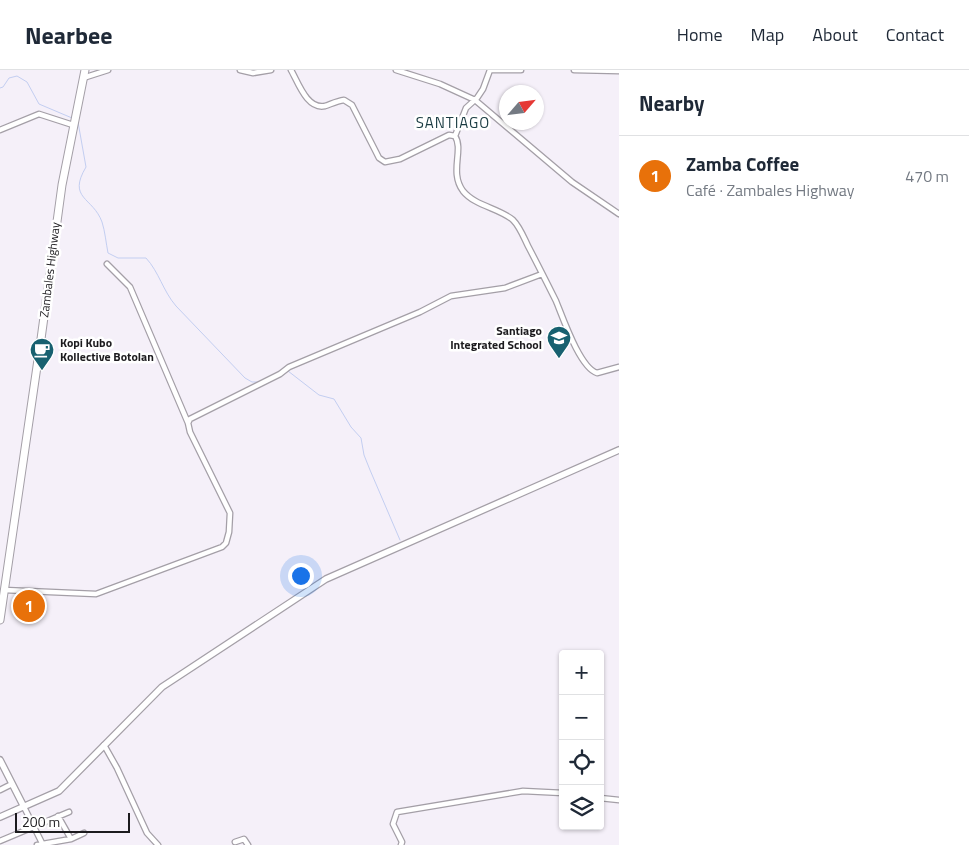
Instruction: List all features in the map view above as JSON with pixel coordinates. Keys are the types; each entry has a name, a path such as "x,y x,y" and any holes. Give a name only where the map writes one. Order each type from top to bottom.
{"main road":[{"name":"Zambales Highway","path":"0,620 62,185 85,70"}],"street":[{"path":"83,78 108,70"},
{"path":"240,70 253,73 272,70"},
{"path":"291,70 309,101 314,105 324,106 344,100 352,105 379,158 385,162 394,161 449,135 454,136"},
{"path":"396,70 440,84 475,100 572,182 619,214"},
{"path":"521,70 490,70 483,89 466,108 454,136 457,142 456,171 461,187 469,196 516,223 542,274 569,335 588,367 598,373 619,367"},
{"path":"574,70 619,71"},
{"path":"0,130 38,114 74,122"},
{"path":"4,590 96,594 218,549 224,545 229,532 230,513 190,432 188,423 130,287 107,264"},
{"path":"188,423 190,419 285,371 420,312 451,296 506,288 542,274"},
{"path":"0,817 59,791 162,687 326,579 619,450"},
{"path":"104,746 117,768 147,833 158,845"},
{"path":"1,763 34,826 40,844 71,839 84,833"},
{"path":"0,790 12,784"},
{"path":"402,845 393,824 397,812 523,791 559,793"},
{"path":"604,798 619,800"},
{"path":"0,841 69,812"},
{"path":"58,816 71,839"},
{"path":"235,842 244,839 248,845"}],"waterway":[{"path":"0,88 3,87 9,78 17,76 27,82 39,104 72,118"},
{"path":"78,122 86,167 79,186 80,192 93,207 102,222 108,253 118,258 146,258 176,306 245,378 252,382 259,382"},
{"path":"288,371 319,395 334,399 351,427 361,438 364,455 400,540"},
{"path":"265,379 279,372"}],"place":[{"name":"Santiago Integrated School","path":"559,359"},
{"name":"Kopi Kubo Kollective Botolan","path":"42,371"},
{"name":"Zamba Coffee","path":"29,606"}],"district":[{"name":"SANTIAGO","path":"453,123"}]}
